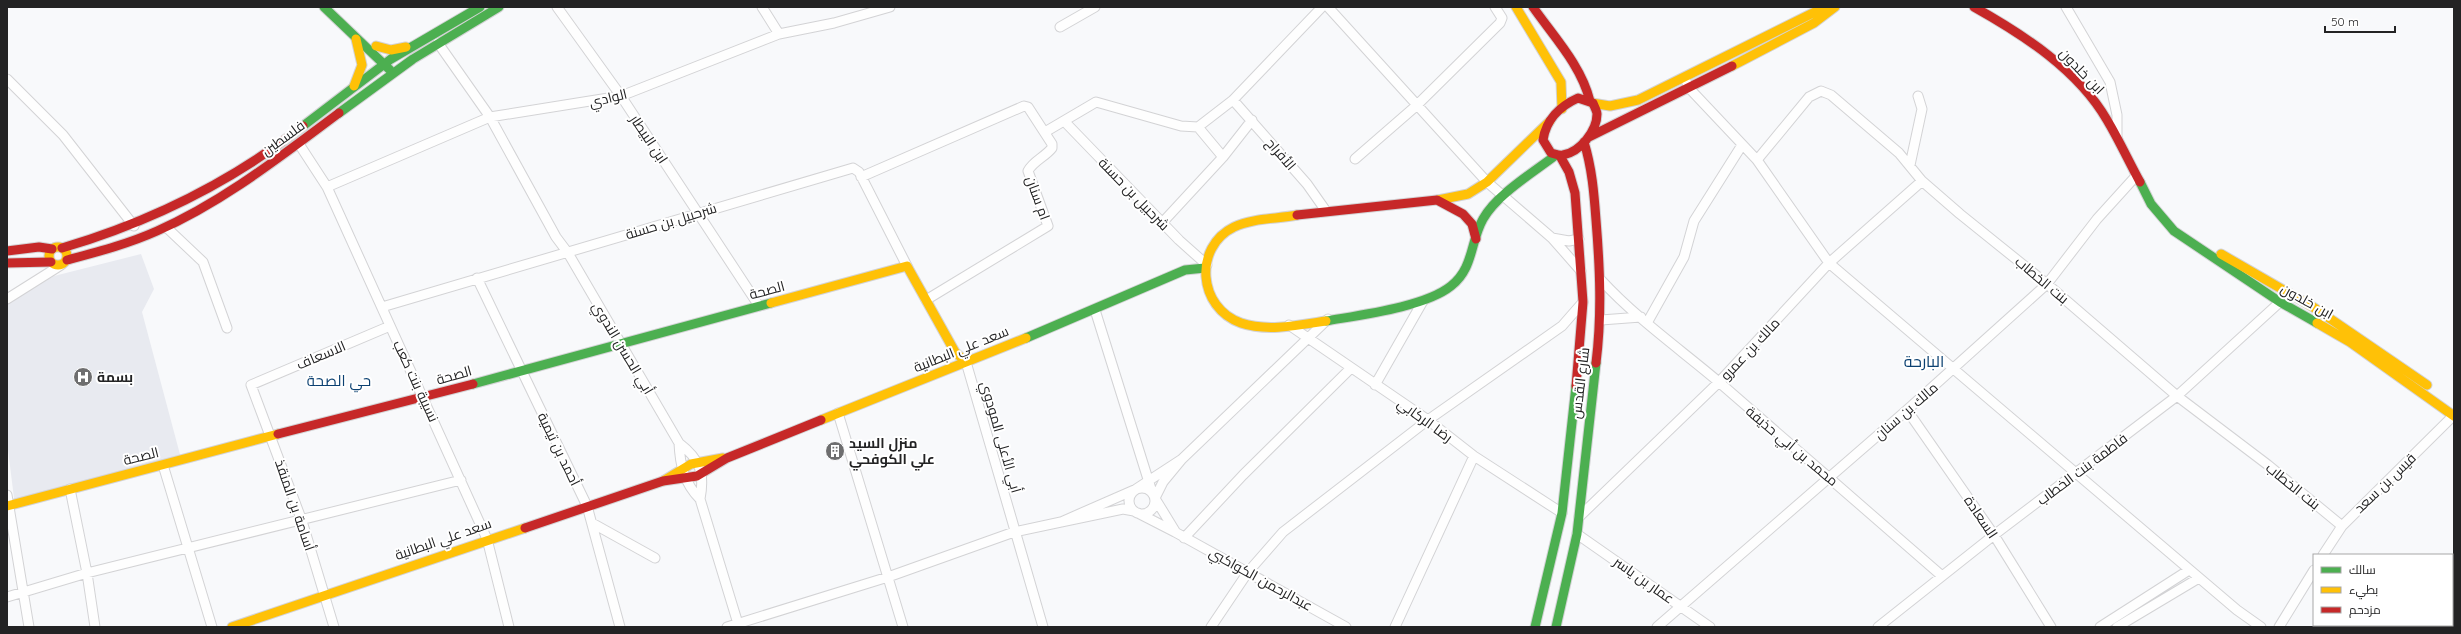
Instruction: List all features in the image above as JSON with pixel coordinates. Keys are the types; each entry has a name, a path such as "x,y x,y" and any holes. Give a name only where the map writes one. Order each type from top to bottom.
{"main road":[{"path":"324,7 355,39 388,61 401,67"},
{"path":"333,7 376,46 388,61 393,73"},
{"name":"فلسطين","path":"62,248 134,226 159,216 226,180 281,143 388,61 414,44 480,7"},
{"name":"فلسطين","path":"64,263 140,238 166,227 247,181 299,144 401,67 499,7"},
{"path":"1516,7 1561,82 1563,92 1562,108"},
{"path":"1533,7 1580,73 1591,102 1596,110 1597,124 1586,140"},
{"path":"1825,7 1638,100 1620,105 1591,102 1578,98 1562,108 1487,182 1468,194 1437,200 1326,211 1236,226 1224,234 1214,244 1206,266 1207,287 1213,300 1223,312 1236,321 1249,324 1289,325 1423,301 1440,295 1453,286 1463,275 1482,221 1488,212 1558,156 1569,154 1586,140 1814,23 1835,7"},
{"name":"ابن خلدون","path":"1974,7 2006,24 2033,43 2073,78 2107,119 2151,204 2166,223 2186,241 2280,302 2350,342 2454,415"},
{"path":"352,89 362,65 361,54 355,39"},
{"path":"376,46 396,50 414,44"},
{"path":"1543,51 1558,44"},
{"path":"1535,627 1562,513 1583,302 1582,272 1572,180 1558,156 1548,150 1543,140 1550,121"},
{"name":"شارع القدس","path":"1556,627 1577,534 1602,320 1601,280 1590,158 1586,140"},
{"path":"1437,200 1450,205 1470,218 1476,240"},
{"name":"ابن خلدون","path":"2151,204 2201,242 2313,307 2454,405"},
{"path":"7,251 39,247 52,249 62,248 67,253 64,263 54,265 51,262 7,263"},
{"path":"51,262 49,256 52,249"},
{"name":"أبي الأعلى المودوي","path":"907,266 956,352 966,362"},
{"name":"الصحة","path":"8,506 271,435 423,398 620,343 907,266"},
{"name":"سعد علي البطانية","path":"232,627 487,539 663,481 686,480 702,475 726,458 1095,310 1185,270 1206,266"},
{"path":"2307,317 2313,307"},
{"name":"سعد علي البطانية","path":"663,481 681,466 726,458"}],"street":[{"name":"ابن البيطار","path":"557,7 621,96 759,306"},
{"path":"762,7 779,34"},
{"name":"الوادي","path":"327,187 490,118 621,96 779,34 834,23 890,7"},
{"path":"1060,27 1095,7"},
{"path":"1045,132 1096,102 1181,126 1198,127 1233,100 1322,7"},
{"path":"1328,7 1416,106 1487,182 1552,238 1582,272"},
{"path":"1355,159 1416,106 1500,23 1502,18 1495,7"},
{"path":"2066,7 2110,82 2117,115 2118,141"},
{"name":"أبي الحسن الندوي","path":"438,43 490,118 556,237 568,253 679,442 692,453 697,462 702,475 703,484 700,499 738,625"},
{"path":"1684,76 1689,88 1757,160 1830,263 2078,472 2189,570 2237,610 2261,627"},
{"path":"7,79 63,136 134,226"},
{"name":"بنت الخطاب","path":"1757,160 1806,101 1821,91 1830,95 1899,153 1922,181 2047,284 2177,396 2268,465 2342,526"},
{"path":"1910,165 1922,109 1921,101 1918,96"},
{"name":"الأفراح","path":"1233,100 1307,184 1326,211"},
{"name":"ام سنان","path":"861,177 1020,106 1028,107 1045,132 1052,148 1030,167 1028,171 1048,226 926,300"},
{"name":"شرحبيل بن حسنة","path":"1064,120 1162,223 1206,266"},
{"path":"1162,223 1223,157 1252,120"},
{"path":"1198,127 1223,157"},
{"name":"نسيبة بنت كعب","path":"299,144 327,187 487,539 509,627"},
{"path":"1602,320 1644,320 1684,257 1694,221 1742,145"},
{"name":"شرحبيل بن حسنة","path":"382,307 850,169 857,169 861,177"},
{"name":"مالك بن سنان","path":"1657,627 1955,368 2047,284 2097,219 2136,176"},
{"path":"861,177 907,266"},
{"name":"مالك بن عمرو","path":"1579,517 1719,382 1830,263 1922,181"},
{"path":"166,227 203,262 227,328"},
{"path":"1552,238 1569,241 1579,239"},
{"path":"7,293 35,279 39,270 38,262"},
{"path":"7,299 64,263"},
{"name":"أحمد بن تيمية","path":"477,278 587,506 620,627"},
{"name":"محمد بن أبي حذيفة","path":"1601,280 1644,320 1719,382 1942,576"},
{"path":"1375,385 1423,301"},
{"path":"1211,627 1248,572 1283,532 1428,420 1562,326 1583,302"},
{"name":"فاطمة بنت الخطاب","path":"1878,627 1994,535 2177,396 2280,302"},
{"name":"عبدالرحمن الكواكبي","path":"1095,310 1148,482 1154,497 1175,532"},
{"path":"727,627 738,625 888,577 1014,532 1123,509 1136,512 1150,511 1154,497 1163,482 1182,459 1309,339 1329,318"},
{"name":"رضا الركابي","path":"1289,325 1428,420 1474,456 1562,513"},
{"name":"الاسعاف","path":"251,385 390,326"},
{"name":"أبي الأعلى المودوي","path":"966,362 1014,532 1043,627"},
{"path":"1184,538 1243,475 1351,368"},
{"name":"أسامة بن المنقذ","path":"251,385 302,521 334,627"},
{"name":"السعادة","path":"1907,410 1994,535 2051,627"},
{"path":"838,413 903,627"},
{"name":"قيس بن سعد","path":"2325,554 2342,526 2454,415"},
{"name":"أبي الحسن الندوي","path":"679,442 681,466 686,480 689,488 700,499"},
{"path":"1395,627 1474,456"},
{"path":"1061,522 1135,490 1182,459"},
{"path":"163,465 212,627"},
{"path":"7,597 87,573 302,521 461,480"},
{"path":"1136,512 1129,501 1135,490 1144,488 1154,497"},
{"path":"70,489 87,573 95,627"},
{"path":"7,495 29,627"},
{"name":"عبدالرحمن الكواكبي","path":"1136,512 1346,627"},
{"path":"592,523 655,558"},
{"name":"عمار بن ياسر","path":"1577,534 1710,627"},
{"path":"2100,627 2189,570"},
{"path":"2279,627 2313,572"},
{"path":"2117,627 2199,578"}],"shaded area":[{"name":"بسمة","path":"141,254 154,289 142,312 182,462 15,506 7,442 7,302 54,276"}],"traffic: fast":[{"path":"324,7 390,70"},
{"path":"303,126 391,59 480,7"},
{"path":"339,113 413,59 499,7"},
{"path":"1326,321 1374,313 1409,305 1440,293 1451,286 1464,271 1479,228 1489,210 1506,192 1556,155"},
{"path":"2140,182 2151,204 2174,231 2280,302 2317,323"},
{"path":"1026,338 1185,270 1205,268"},
{"path":"473,384 771,303"},
{"path":"1556,627 1577,534 1596,363"},
{"path":"1535,627 1562,513 1576,386"}],"traffic: slow":[{"path":"1516,7 1561,82 1562,109"},
{"path":"1592,103 1610,106 1638,100 1825,7"},
{"path":"1732,66 1814,23 1835,7"},
{"path":"354,86 362,65 356,39"},
{"path":"376,46 391,50 406,47"},
{"path":"1438,200 1468,194 1487,182 1550,121"},
{"path":"1297,215 1241,224 1221,236 1212,248 1207,262 1206,277 1209,291 1216,304 1227,315 1241,323 1251,326 1284,327 1326,321"},
{"path":"54,247 62,247 67,252 67,256 65,263 62,265 54,265 49,260 49,252 54,247"},
{"path":"2221,254 2313,307 2427,385"},
{"path":"771,303 907,266 955,352 966,362"},
{"path":"2317,323 2350,342 2454,416"},
{"path":"821,420 1026,338"},
{"path":"7,506 278,434"},
{"path":"663,481 691,464 723,458"},
{"path":"232,627 525,528"}],"traffic: jam":[{"path":"1533,7 1574,63 1586,88 1590,101"},
{"path":"1974,7 2012,29 2048,55 2081,85 2107,120 2140,182"},
{"path":"1589,137 1732,66"},
{"path":"1578,98 1593,103 1596,110 1596,121 1591,134 1581,145 1569,153 1562,155 1551,153 1543,140 1547,126 1555,114 1565,105 1578,98"},
{"path":"67,260 135,240 181,219 205,206 251,177 339,113"},
{"path":"62,248 127,226 188,199 247,165 275,147 303,126"},
{"path":"1584,142 1592,181 1599,256 1600,310 1596,363"},
{"path":"1560,156 1569,172 1575,193 1583,302 1576,386"},
{"path":"1297,215 1437,200 1463,214 1472,224 1476,239"},
{"path":"7,251 39,247 52,249"},
{"path":"7,263 51,262"},
{"path":"278,434 473,384"},
{"path":"525,528 663,481 697,476 727,458 821,420"}],"place":[{"name":"بسمة","path":"83,377"},
{"name":"منزل السيد علي الكوفحي","path":"835,451"}],"district":[{"name":"البارحة","path":"1924,361"},
{"name":"حي الصحة","path":"339,381"}]}
